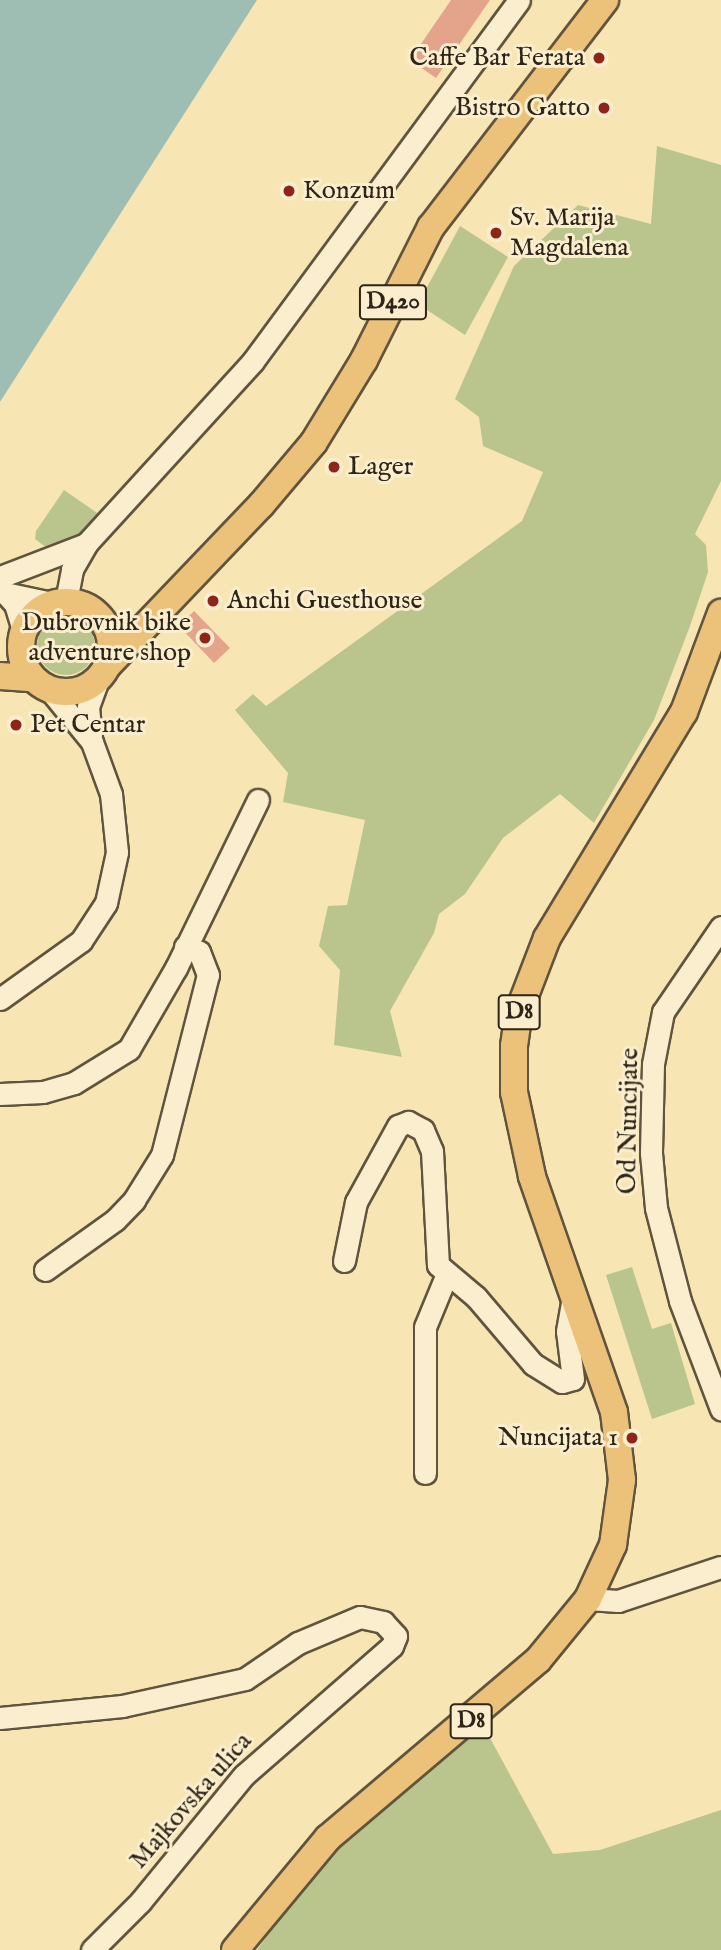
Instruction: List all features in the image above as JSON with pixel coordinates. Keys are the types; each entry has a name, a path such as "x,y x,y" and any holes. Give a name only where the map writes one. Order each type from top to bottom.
{"main road":[{"name":"D420","path":"41,683 76,691 103,671 314,442 346,392 431,227 606,0"},
{"name":"D420","path":"59,602 99,616 124,617 174,597"},
{"path":"0,663 39,609 59,602"},
{"name":"D8","path":"235,1950 328,1838 479,1715 538,1660 587,1599 613,1545 622,1480 614,1412 521,1135 514,1092 519,1011 565,903 684,712 721,613"},
{"path":"99,616 110,639 103,671"},
{"path":"22,634 24,666 41,683"},
{"path":"0,676 41,683"}],"street":[{"path":"2,588 59,602 72,569 87,543 253,360 519,0"},
{"path":"2,588 87,543"},
{"path":"2,588 15,604 22,634"},
{"path":"0,999 81,941 106,903 117,827 92,742 88,706 103,671"},
{"path":"41,683 92,742"},
{"path":"0,1094 43,1093 74,1083 129,1049 186,947 258,800"},
{"name":"Od Nuncijate","path":"721,927 663,1012 653,1064 651,1153 656,1208 680,1301 721,1409"},
{"path":"45,1270 134,1200 162,1155 208,975 199,952 186,947"},
{"path":"344,1261 356,1202 398,1126 408,1122 423,1130 432,1151 435,1247 446,1276 476,1297 533,1364 569,1383 573,1367 567,1309 575,1291"},
{"path":"425,1473 425,1327 446,1276"},
{"path":"587,1599 618,1601 721,1567"},
{"name":"Majkovska ulica","path":"0,1718 122,1706 246,1679 299,1643 360,1617 383,1622 396,1636 392,1646 244,1775 141,1902 92,1950"}],"green space":[{"path":"657,146 721,165 721,481 695,534 706,545 708,572 690,626 654,720 594,823 560,794 503,838 465,894 439,914 434,933 390,1011 402,1057 334,1045 340,970 319,946 328,906 347,905 365,820 283,802 288,773 235,710 253,694 266,706 522,521 543,472 483,446 479,417 455,399 514,266 578,205 651,224"},
{"path":"460,226 508,257 465,335 418,304"},
{"path":"64,490 103,517 76,537 47,548 35,539 36,531"},
{"path":"66,617 77,619 90,630 95,646 93,657 82,670 66,675 55,673 42,662 37,646 39,635 50,622"},
{"path":"632,1267 652,1329 671,1323 695,1404 652,1419 606,1275"},
{"path":"484,1727 553,1854 600,1850 721,1810 721,1950 257,1950 313,1870 370,1817"}],"water":[{"path":"0,0 257,0 0,402"}],"building":[{"path":"451,0 490,0 436,78 410,60"},
{"name":"Dubrovnik bike adventure shop","path":"194,611 230,648 214,663 179,626"}],"place":[{"name":"Caffe Bar Ferata","path":"599,58"},
{"name":"Bistro Gatto","path":"604,108"},
{"name":"Konzum","path":"289,191"},
{"name":"Sv. Marija Magdalena","path":"496,233"},
{"name":"Lager","path":"334,467"},
{"name":"Anchi Guesthouse","path":"213,601"},
{"name":"Dubrovnik bike adventure shop","path":"205,638"},
{"name":"Pet Centar","path":"16,725"},
{"name":"Nuncijata 1","path":"632,1438"}]}
